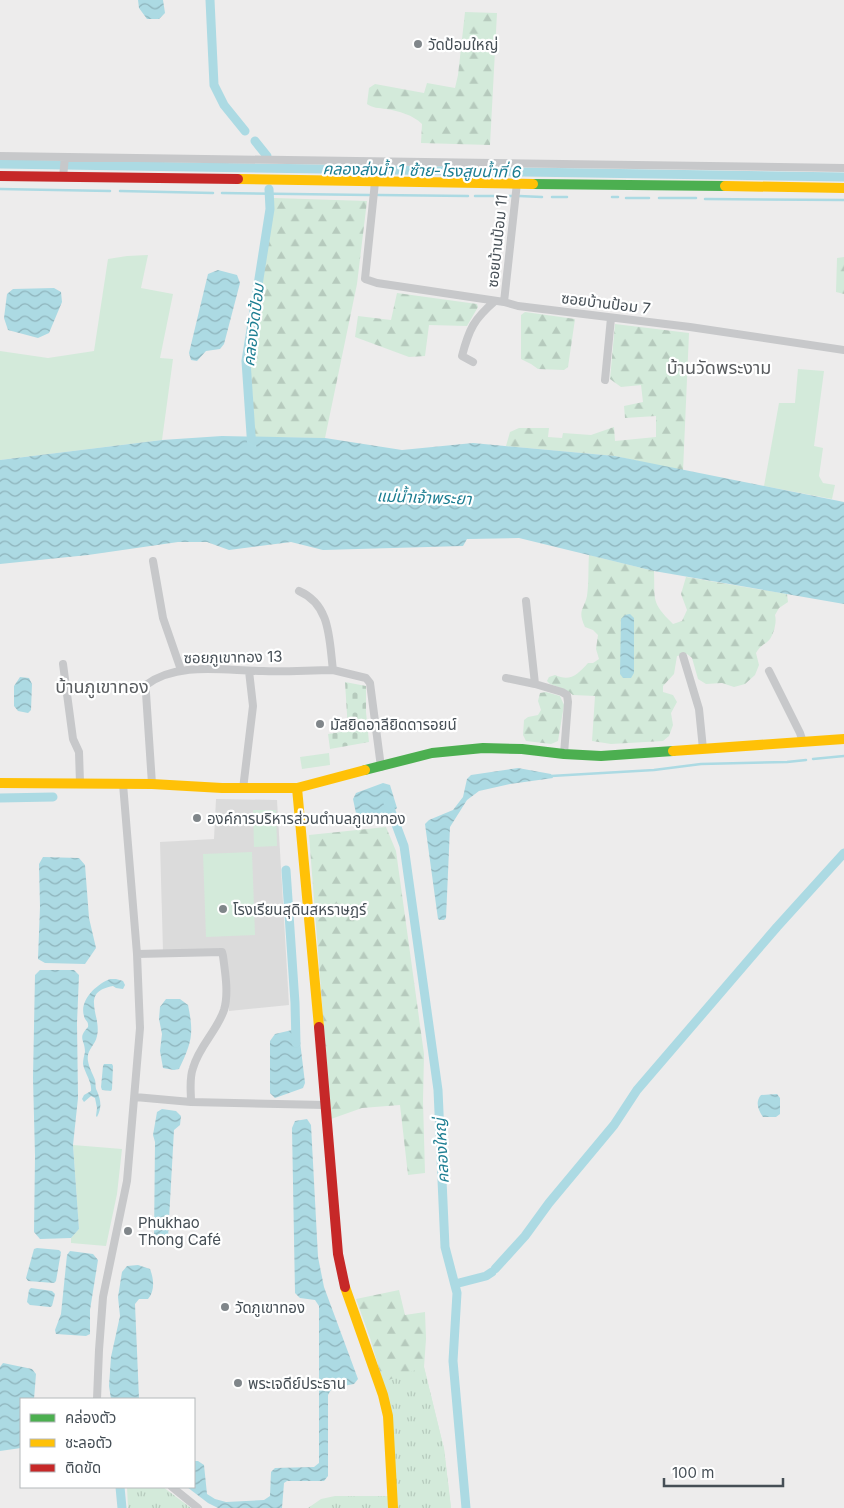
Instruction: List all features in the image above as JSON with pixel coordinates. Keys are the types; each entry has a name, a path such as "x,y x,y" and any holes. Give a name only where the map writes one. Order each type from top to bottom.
{"street":[{"path":"0,156 65,159 347,164 844,168"},
{"path":"64,174 65,159"},
{"path":"346,178 347,164"},
{"path":"0,176 64,174 346,178 375,182 844,188"},
{"name":"ซอยบ้านป้อม 7","path":"375,182 365,279 377,283 518,306 690,327 844,350"},
{"name":"ซอยบ้านป้อม 11","path":"500,302 517,183"},
{"path":"473,362 462,356 469,332 474,322 483,312 500,302"},
{"path":"605,380 611,318"},
{"path":"153,561 162,618 181,670"},
{"path":"299,590 316,602 326,621 333,670"},
{"path":"526,601 535,684"},
{"path":"683,656 700,709 703,750"},
{"path":"63,664 73,739 79,752 80,783"},
{"name":"ซอยภูเขาทอง 13","path":"152,784 146,685 152,680 181,670 333,670 366,678 370,683 381,767"},
{"path":"243,789 253,706 249,671"},
{"path":"769,672 803,742"},
{"path":"506,678 535,684 567,695 564,754"},
{"path":"0,783 152,784 243,789 297,788 432,753 483,748 601,756 844,739"},
{"path":"98,1398 103,1297 124,1198 140,1028 137,954 123,784"},
{"path":"297,788 310,916 338,1254 343,1282 383,1395 388,1416 393,1508"},
{"path":"137,954 222,952 224,956 225,1007 220,1019 198,1054 192,1069 190,1081 191,1102"},
{"path":"134,1097 191,1102 326,1106"},
{"path":"173,1488 198,1508"}],"shaded area":[{"name":"โรงเรียนสุดินสหราษฎร์","path":"216,799 277,800 289,1005 229,1011 224,950 163,952 160,842 214,839"}],"green space":[{"path":"465,12 497,13 490,145 421,143 422,124 406,114 367,104 369,88 375,84 424,93 427,83 455,88"},
{"path":"274,198 367,201 357,284 325,438 255,437 250,361"},
{"path":"148,255 141,288 173,294 160,358 173,359 162,440 0,460 0,351 48,358 94,351 108,259"},
{"path":"844,257 844,294 836,292 837,258"},
{"path":"397,293 477,304 478,307 467,326 429,325 425,356 409,357 355,337 358,316 391,320"},
{"path":"525,312 575,319 568,367 564,370 538,369 521,359 521,315"},
{"path":"615,324 689,333 683,471 615,456 506,446 510,432 519,428 549,428 548,437 562,438 563,433 591,435 614,427 615,441 656,437 656,416 625,418 624,406 643,402 641,385 621,387 610,379"},
{"path":"798,369 824,371 814,446 823,448 819,476 823,483 835,485 832,499 764,486 779,403 795,403"},
{"path":"589,555 654,571 656,600 661,611 673,624 682,621 687,610 681,594 686,577 787,594 788,602 779,608 775,615 774,631 771,637 756,653 759,665 755,675 745,684 734,687 722,683 706,684 698,679 692,658 687,654 677,656 674,674 663,686 663,692 673,695 677,702 671,713 673,725 669,736 663,741 611,744 592,741 595,696 573,695 547,681 549,677 555,675 565,678 573,676 588,663 593,663 599,659 596,649 598,635 593,630 585,627 581,613 588,591"},
{"path":"345,682 366,686 369,742 330,749 328,734 348,731"},
{"path":"546,692 560,696 564,705 558,741 551,744 526,741 523,735 524,720 538,715 541,710 538,701 540,693"},
{"path":"329,753 330,765 302,769 300,757"},
{"path":"253,810 276,810 277,846 254,847"},
{"path":"386,827 396,851 424,1054 425,1173 408,1175 400,1105 362,1108 331,1119 309,835"},
{"path":"252,852 255,935 206,937 203,854"},
{"path":"73,1145 122,1149 117,1194 106,1246 71,1243 71,1238 79,1229"},
{"path":"399,1290 405,1315 425,1312 424,1367 444,1449 451,1508 383,1382 356,1299"},
{"path":"424,1367 444,1449 451,1508 308,1508 321,1499 335,1496 396,1496 383,1382"},
{"path":"127,1488 164,1488 191,1508 128,1508"}],"water":[{"path":"138,0 163,0 165,13 159,19 147,19 139,8"},
{"path":"218,270 237,275 240,283 224,344 220,349 206,351 197,361 191,360 189,353 208,274"},
{"path":"54,288 61,292 62,302 49,333 38,338 8,330 4,318 7,294 13,289"},
{"name":"แม่น้ำเจ้าพระยา","path":"222,436 325,438 402,450 473,443 615,456 844,502 844,604 654,571 519,538 467,539 463,546 323,550 291,542 229,550 207,542 178,542 88,555 0,564 0,460 162,440"},
{"path":"630,614 634,618 634,673 631,678 623,678 620,674 621,619 625,615"},
{"path":"20,677 29,678 32,684 31,710 28,713 18,711 14,706 14,686"},
{"path":"518,768 551,774 553,778 510,784 479,791 467,800 450,827 446,918 444,920 438,919 425,824 429,820 453,810 463,797 467,779 471,775"},
{"path":"383,783 390,785 397,808 389,815 364,823 357,818 353,799 356,793"},
{"path":"43,857 79,858 85,865 89,918 96,948 85,964 45,963 38,959 39,864"},
{"path":"40,970 74,970 79,975 77,1023 78,1098 73,1145 79,1229 71,1238 40,1239 34,1232 33,1078 35,975"},
{"path":"110,979 123,981 125,985 123,989 113,986 103,989 94,999 98,1028 97,1036 88,1057 100,1101 100,1110 97,1117 95,1098 91,1096 84,1102 82,1099 84,1095 91,1091 83,1064 85,1048 82,1037 88,1025 83,1010 90,993"},
{"path":"166,999 180,999 188,1005 191,1023 191,1038 187,1052 179,1069 174,1070 163,1068 160,1051 162,1034 159,1019 160,1007"},
{"path":"292,1030 299,1033 305,1083 303,1088 275,1098 270,1093 270,1041 275,1034"},
{"path":"104,1064 112,1064 113,1066 111,1091 102,1090 101,1087"},
{"path":"777,1094 780,1098 780,1114 776,1117 763,1117 758,1106 759,1098 761,1095"},
{"path":"162,1109 176,1111 181,1116 180,1125 174,1130 168,1237 164,1242 158,1243 154,1239 155,1142 153,1135 157,1112"},
{"path":"307,1119 311,1125 318,1257 324,1287 358,1379 354,1384 332,1388 328,1395 328,1476 324,1481 287,1481 284,1483 282,1508 218,1508 188,1488 195,1488 195,1461 204,1465 207,1494 215,1499 226,1502 264,1500 270,1496 271,1472 275,1468 314,1467 319,1463 319,1306 315,1300 300,1298 295,1293 292,1128 295,1121"},
{"path":"34,1249 59,1250 61,1252 56,1281 54,1283 28,1281 26,1278"},
{"path":"70,1251 93,1254 98,1260 90,1310 90,1334 86,1336 56,1334 55,1330 61,1314 67,1255"},
{"path":"138,1265 150,1269 153,1285 148,1299 139,1299 135,1304 139,1398 111,1398 109,1386 111,1357 120,1316 118,1297 122,1272 127,1266"},
{"path":"31,1288 52,1291 55,1294 52,1306 30,1305 27,1302"},
{"path":"3,1363 32,1369 36,1374 34,1398 20,1398 20,1448 0,1451 0,1367"}],"waterway":[{"name":"คลองวัดป้อม","path":"210,0 214,85 224,105 245,131"},
{"name":"คลองวัดป้อม","path":"255,141 267,156"},
{"name":"คลองส่งน้ำ 1 ซ้าย-โรงสูบน้ำที่ 6","path":"0,164 844,177"},
{"path":"0,189 110,191"},
{"name":"คลองวัดป้อม","path":"252,449 246,361 270,209 269,189"},
{"path":"120,191 213,193"},
{"path":"222,193 369,195"},
{"path":"378,195 468,196"},
{"path":"475,196 513,196"},
{"path":"519,196 542,197"},
{"path":"552,197 567,197"},
{"path":"612,197 618,197"},
{"path":"626,198 649,198"},
{"path":"659,198 696,198"},
{"path":"705,199 844,200"},
{"path":"813,759 844,756"},
{"path":"551,776 654,770 701,764 806,760"},
{"path":"0,798 53,797"},
{"name":"คลองใหญ่","path":"388,803 404,846 438,1090 445,1247 457,1293 453,1361 466,1508"},
{"path":"495,1269 525,1236 549,1203 614,1125 637,1090 777,927 844,853"},
{"path":"286,870 296,1043"},
{"path":"455,1284 486,1276 492,1272"},
{"path":"120,1488 122,1508"}],"traffic: fast":[{"path":"533,184 725,186"},
{"path":"365,770 432,753 483,748 522,749 601,756 673,751"}],"traffic: slow":[{"path":"238,179 533,184"},
{"path":"725,186 844,188"},
{"path":"673,751 844,739"},
{"path":"0,783 152,784 222,788 297,788 365,770"},
{"path":"297,788 319,1027"},
{"path":"345,1287 383,1395 388,1416 393,1508"}],"traffic: jam":[{"path":"0,176 238,179"},
{"path":"319,1027 338,1254 345,1287"}],"place":[{"name":"วัดป้อมใหญ่","path":"418,44"},
{"name":"มัสยิดอาลียิดดารอยน์","path":"320,724"},
{"name":"องค์การบริหารส่วนตำบลภูเขาทอง","path":"197,818"},
{"name":"โรงเรียนสุดินสหราษฎร์","path":"223,909"},
{"name":"Phukhao Thong Café","path":"128,1231"},
{"name":"วัดภูเขาทอง","path":"225,1307"},
{"name":"พระเจดีย์ประธาน","path":"238,1383"}],"district":[{"name":"บ้านวัดพระงาม","path":"719,367"},
{"name":"บ้านภูเขาทอง","path":"102,686"}]}
